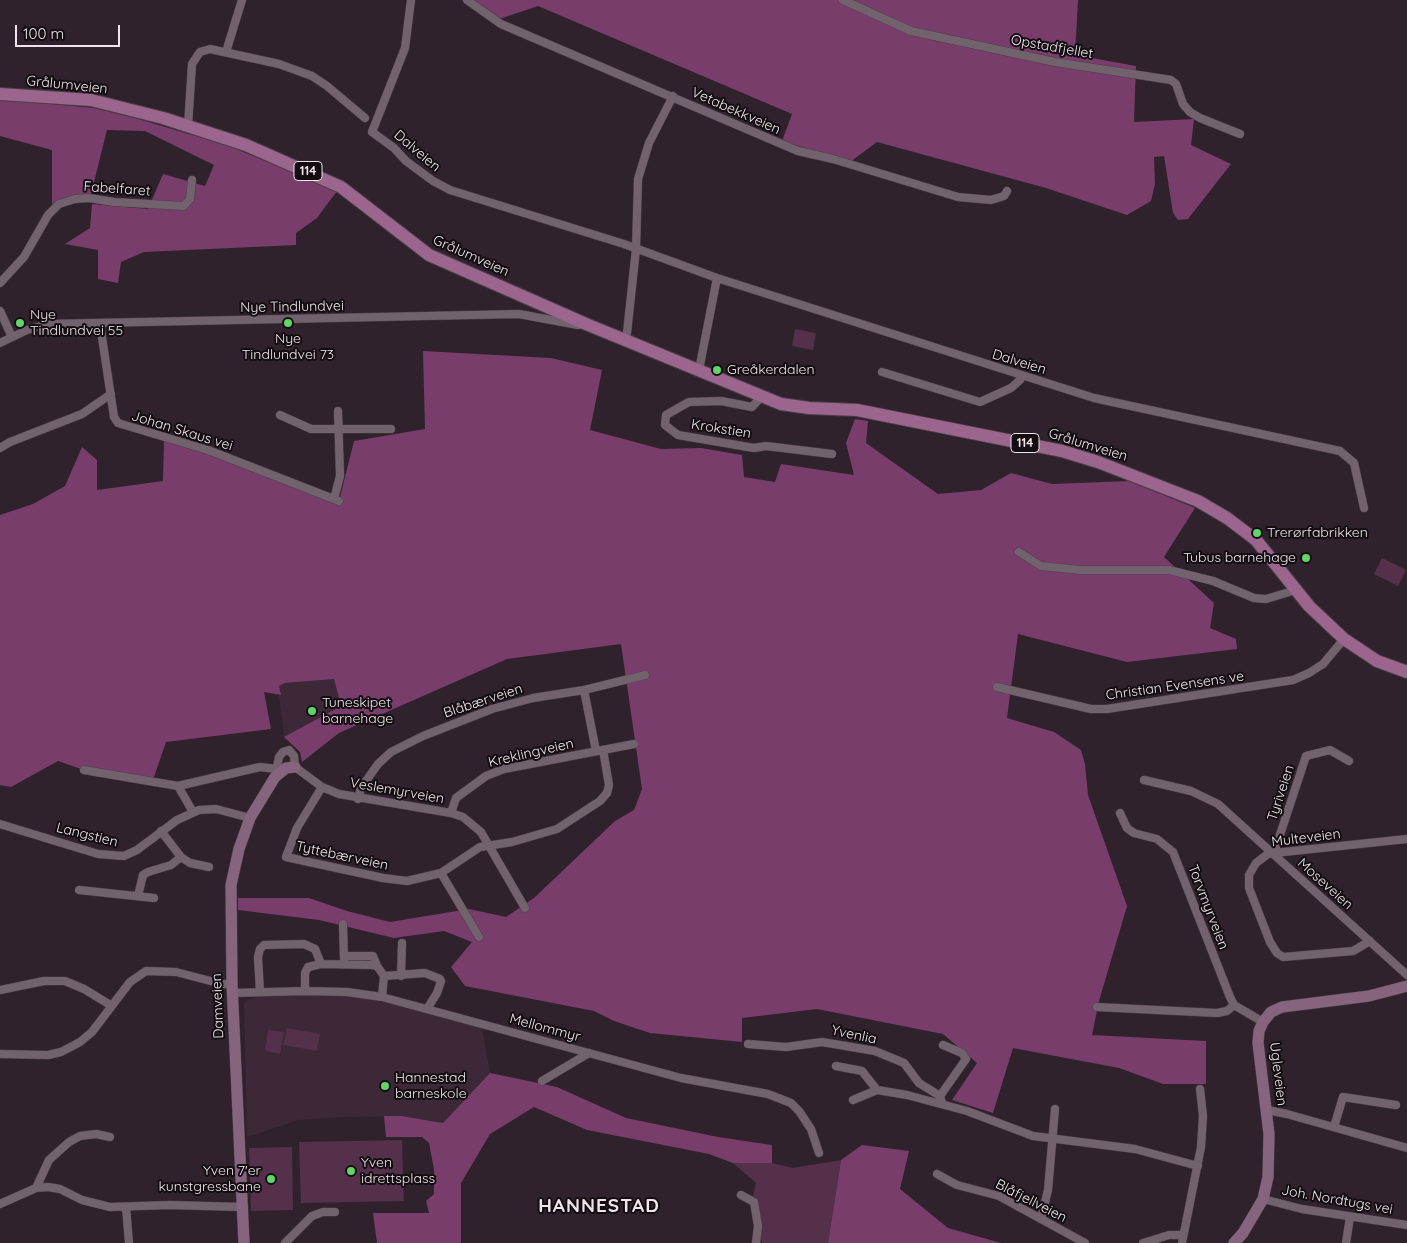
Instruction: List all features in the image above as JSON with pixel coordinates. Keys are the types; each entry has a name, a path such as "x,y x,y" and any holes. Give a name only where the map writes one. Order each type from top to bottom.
{"main road":[{"name":"Grålumveien","path":"0,94 91,100 246,144 333,182 429,255 586,324 762,396 794,406 857,410 1040,446 1098,462 1190,498 1217,512 1256,540 1321,619 1344,639 1377,661 1407,672"}],"street":[{"path":"226,52 242,0"},
{"name":"Dalveien","path":"411,0 406,48 372,132 394,148 422,174 450,190 636,249 717,278 1094,398 1340,451 1354,463 1364,508"},
{"name":"Vetabekkveien","path":"467,0 500,24 673,96 738,127 798,151 833,159 958,197 982,200 998,198 1007,191"},
{"name":"Opstadfjellet","path":"843,0 911,31 1055,62 1171,80 1176,84 1184,104 1190,112 1240,134"},
{"path":"188,126 194,59 200,52 206,50 226,52 279,64 312,76 328,86 365,118"},
{"path":"626,333 636,249 638,179 649,143 673,96"},
{"name":"Fabelfaret","path":"0,284 24,257 48,215 59,204 75,199 89,198 114,202 184,206 190,199 192,180"},
{"path":"699,370 717,278"},
{"path":"0,310 12,337"},
{"name":"Nye Tindlundvei","path":"0,343 27,330 48,324 519,314 538,316 577,325 586,324"},
{"name":"Johan Skaus vei","path":"100,324 116,420 122,426 208,450 336,500 340,476 338,411"},
{"path":"882,372 980,402 1011,388 1022,376"},
{"path":"0,448 10,442 82,414 111,394"},
{"name":"Krokstien","path":"762,396 752,407 721,401 689,402 666,416 664,425 678,435 754,448 766,446 832,454"},
{"path":"280,415 311,429 391,429"},
{"path":"1019,552 1042,566 1070,569 1169,570 1213,582 1254,598 1266,599 1296,590"},
{"name":"Christian Evensens ve","path":"997,687 1092,709 1107,709 1293,680 1323,664 1344,639"},
{"name":"Blåbærveien","path":"358,799 361,788 378,764 391,752 423,736 492,709 533,698 584,690 645,675"},
{"name":"Tyttebærveien","path":"322,786 301,822 286,857 400,880 421,878 441,873 480,847 489,844 512,842 557,829 600,801 607,793 609,785 584,690"},
{"name":"Kreklingveien","path":"451,813 456,798 486,776 504,769 634,744"},
{"name":"Damveien","path":"244,1243 232,988 231,885 238,850 250,818 276,773 279,757 287,750 291,751 294,756 295,767"},
{"name":"Tyriveien","path":"1274,853 1306,756 1330,750 1349,761"},
{"path":"84,770 178,786 260,767 276,773 286,768 295,767"},
{"name":"Veslemyrveien","path":"295,767 322,786 358,799 451,813 474,824 489,844"},
{"name":"Moseveien","path":"1144,780 1208,797 1274,853 1407,974"},
{"path":"178,786 193,812"},
{"name":"Langstien","path":"0,824 98,854 118,856 131,854 177,820 193,812 216,809 250,818"},
{"name":"Torvmyrveien","path":"1120,813 1123,823 1127,828 1134,833 1156,839 1173,852 1184,886 1234,1005"},
{"path":"161,831 181,857 190,863 209,867"},
{"name":"Multeveien","path":"1370,941 1353,951 1330,955 1289,958 1277,953 1270,942 1248,881 1252,867 1263,857 1274,853 1407,839"},
{"path":"489,844 525,908"},
{"path":"138,896 143,875 171,865 181,857"},
{"path":"441,873 478,937"},
{"path":"79,890 154,898"},
{"path":"343,924 344,960"},
{"path":"401,976 402,943"},
{"path":"260,992 258,957 260,948 264,945 304,944 315,949 321,964"},
{"path":"305,991 306,969 321,964 372,956 384,976 382,997"},
{"name":"Mellommyr","path":"0,1054 40,1055 62,1052 86,1037 130,982 139,974 153,970 176,972 232,988 260,992 347,992 382,997 703,1084 779,1098 791,1103 799,1111 811,1129 819,1153"},
{"path":"384,976 425,973 440,979 437,993 426,1009"},
{"path":"0,990 44,981 65,981 84,989 112,1006"},
{"path":"1097,1007 1217,1012 1227,1011 1234,1005 1263,1022 1271,1012 1282,1007 1369,996 1407,986"},
{"name":"Ugleveien","path":"1234,1243 1243,1233 1263,1199 1270,1157 1267,1110 1258,1043 1259,1031 1263,1022"},
{"name":"Yvenlia","path":"748,1044 786,1048 822,1042 875,1051 904,1063 918,1083 941,1100"},
{"path":"941,1100 966,1060 962,1053 943,1045"},
{"path":"542,1080 590,1053"},
{"path":"836,1066 862,1072 877,1090 853,1100"},
{"path":"1143,1243 1169,1235 1183,1239 1198,1166 1203,1124 1200,1089"},
{"name":"Yvenlia","path":"877,1090 941,1100 1034,1136 1135,1149 1198,1166"},
{"path":"1334,1128 1343,1097 1396,1105"},
{"path":"1041,1220 1048,1190 1054,1140 1055,1109"},
{"path":"1267,1110 1407,1148"},
{"path":"36,1188 49,1160 69,1142 80,1136 96,1134 110,1137"},
{"name":"Blåfjellveien","path":"937,1174 957,1185 998,1196 1085,1243"},
{"path":"0,1204 36,1188 60,1189 98,1205 126,1207 170,1205 242,1207"},
{"path":"741,1195 754,1202 758,1226 756,1243"},
{"name":"Joh. Nordtugs vei","path":"1263,1199 1302,1209 1407,1225"},
{"path":"126,1207 129,1243"},
{"path":"285,1243 312,1216 323,1212 335,1212"},
{"path":"1346,1243 1350,1217"}],"shaded area":[{"path":"475,0 1078,0 1075,55 1136,66 1134,122 1194,119 1191,145 1231,164 1188,219 1178,220 1173,213 1164,156 1154,157 1155,184 1151,201 1127,215 1046,188 877,142 850,162 782,141 792,114 538,6 496,20"},
{"path":"0,99 94,108 135,118 229,146 337,191 317,218 296,233 296,245 144,252 121,262 118,283 98,279 98,250 65,244 90,228 92,204 148,209 163,174 205,186 214,165 145,131 107,130 91,194 69,197 52,207 52,150 0,136"},
{"path":"795,329 816,333 813,350 792,346"},
{"path":"423,351 551,358 602,370 590,430 661,449 701,448 742,455 744,477 775,482 781,464 854,475 846,443 855,419 868,421 866,443 938,494 981,490 1011,473 1052,484 1129,481 1195,508 1164,557 1214,603 1210,628 1236,639 1237,649 1127,662 1018,634 1007,718 1054,732 1081,750 1085,764 1088,795 1127,906 1099,1001 1092,1035 1206,1041 1206,1084 1163,1084 1119,1068 1013,1048 993,1113 952,1100 977,1063 943,1034 817,1009 742,1018 742,1042 650,1033 614,1021 594,1011 465,986 451,967 472,942 444,931 394,938 319,920 238,910 238,898 309,898 347,911 390,922 469,909 506,917 534,898 615,821 634,810 642,789 621,644 507,659 339,733 302,762 300,752 284,737 341,706 334,679 285,683 279,686 281,695 264,692 271,729 166,742 152,783 84,770 58,761 11,787 0,785 0,515 33,504 65,486 82,447 97,460 97,490 163,481 164,438 339,501 354,441 425,429"},
{"path":"1382,558 1406,570 1398,586 1374,574"},
{"path":"334,679 341,706 284,737 278,686 285,683"},
{"path":"270,992 347,992 481,1023 490,1073 443,1123 402,1116 298,1120 247,1137 244,1003 247,1000"},
{"path":"287,1028 320,1034 317,1051 283,1045"},
{"path":"268,1030 284,1032 280,1054 265,1051"},
{"path":"490,1073 557,1087 626,1118 718,1137 772,1145 772,1163 733,1163 709,1154 587,1130 534,1107 490,1134 461,1183 461,1243 377,1243 373,1213 429,1213 426,1201 434,1194 434,1169 429,1143 422,1137 386,1137 384,1116 402,1116 443,1123"},
{"name":"Yven idrettsplass","path":"402,1140 404,1201 301,1203 299,1142"},
{"path":"862,1145 909,1151 900,1189 948,1228 1001,1243 828,1243 841,1160"},
{"name":"Yven 7'er kunstgressbane","path":"292,1147 293,1210 251,1211 249,1148"},
{"path":"841,1160 828,1243 762,1243 752,1200 756,1183 733,1163 772,1163 793,1168"}],"place":[{"name":"Nye Tindlundvei 55","path":"20,323"},
{"name":"Nye Tindlundvei 73","path":"288,323"},
{"name":"Greåkerdalen","path":"717,370"},
{"name":"Trerørfabrikken","path":"1257,533"},
{"name":"Tubus barnehage","path":"1306,558"},
{"name":"Tuneskipet barnehage","path":"312,711"},
{"name":"Hannestad barneskole","path":"385,1086"},
{"name":"Yven idrettsplass","path":"351,1171"},
{"name":"Yven 7'er kunstgressbane","path":"271,1179"}],"district":[{"name":"HANNESTAD","path":"599,1206"}]}
